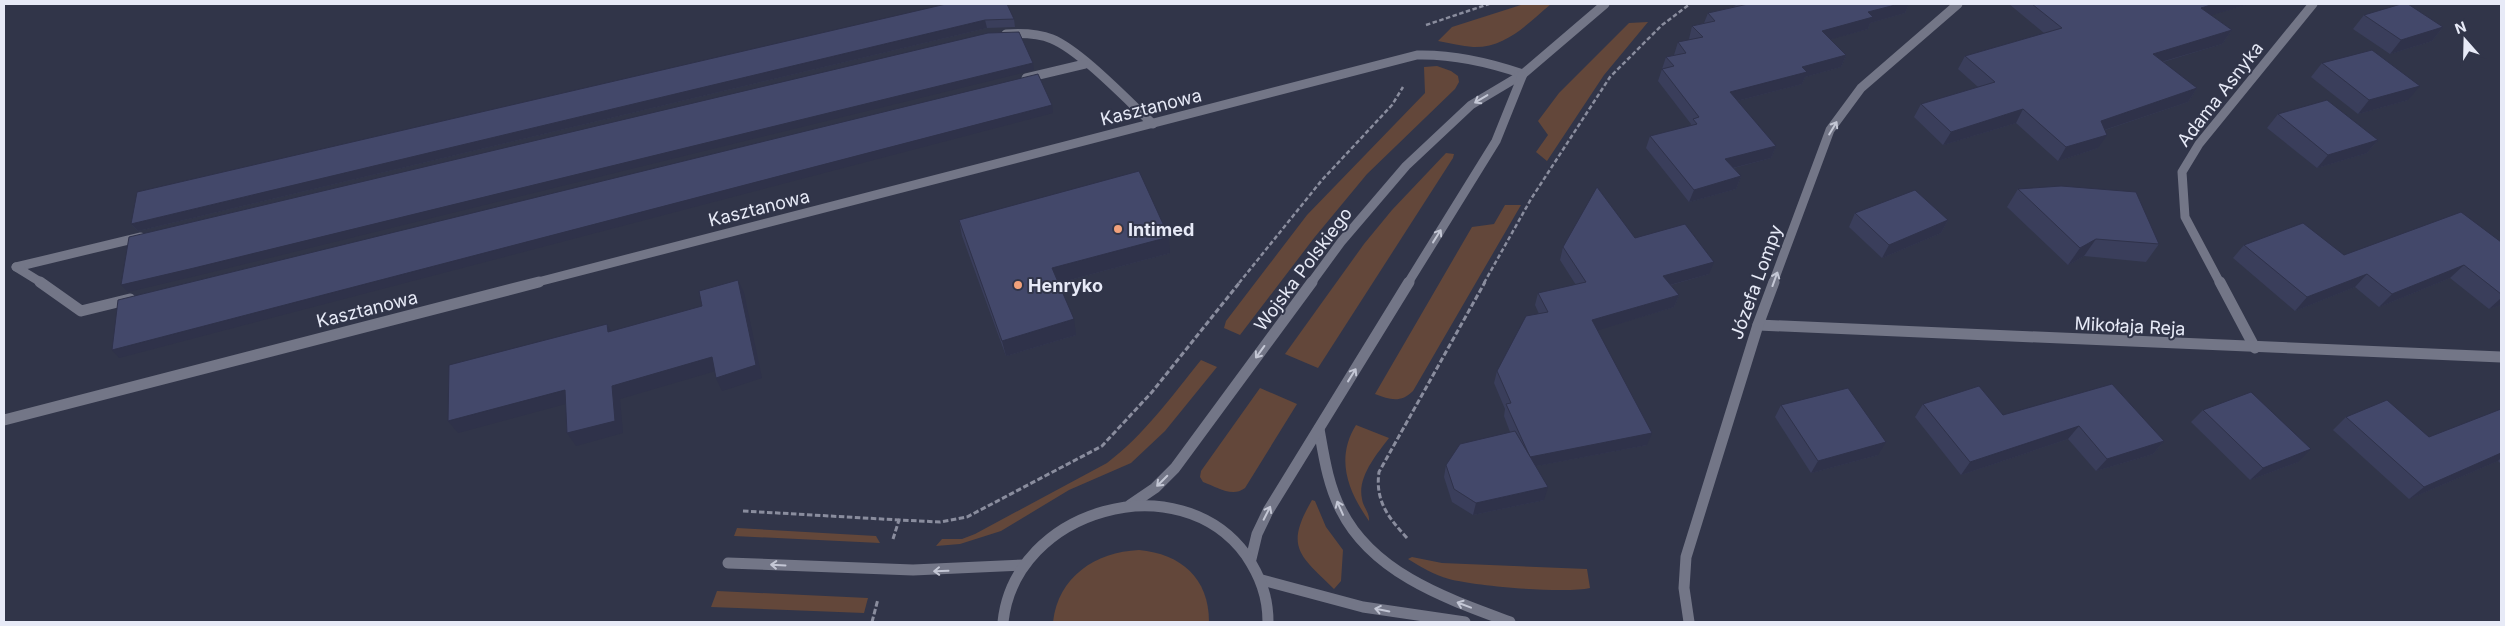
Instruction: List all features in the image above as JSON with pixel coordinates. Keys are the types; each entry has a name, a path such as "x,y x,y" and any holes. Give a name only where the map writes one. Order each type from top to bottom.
{"street":[{"name":"Wojska Polskiego","path":"1130,505 1155,488 1174,468 1341,242 1406,166 1471,105 1523,74 1605,4"},
{"name":"Józefa Lompy","path":"1688,622 1684,588 1686,557 1758,325 1830,130 1861,88 1958,4"},
{"name":"Adama Asnyka","path":"2255,348 2185,218 2182,172 2199,144 2313,4"},
{"path":"997,34 1027,33 1052,39 1085,64 1153,124"},
{"name":"Kasztanowa","path":"4,420 1406,59 1445,54 1471,57 1523,74"},
{"path":"1018,80 1085,64"},
{"name":"Wojska Polskiego","path":"1251,559 1257,534 1268,511 1496,140 1523,74"},
{"path":"139,297 81,311 55,291 16,267 152,235"},
{"name":"Mikołaja Reja","path":"1758,325 2255,348 2501,357"},
{"path":"1319,429 1329,482 1342,513 1380,562 1439,596 1510,622"},
{"path":"1003,622 1011,590 1024,565 1040,546 1059,530 1081,517 1105,509 1130,505 1177,508 1199,516 1237,542 1251,559 1262,580 1269,613 1268,622"},
{"path":"728,563 886,570 976,570 1024,565"},
{"path":"1262,580 1363,607 1465,622"}],"path":[{"path":"743,511 940,522 966,517 1050,475 1102,446 1119,430 1152,392 1322,180 1392,105 1402,91 1410,37 1422,26 1489,4"},
{"path":"1407,538 1382,509 1376,487 1379,472 1531,199 1610,77 1662,25 1690,4"},
{"path":"872,622 899,520"}],"shaded area":[{"path":"1524,4 1551,4 1524,27 1496,44 1473,47 1438,41 1452,27"},
{"path":"1648,22 1604,75 1547,161 1536,152 1548,135 1538,121 1559,93 1629,23"},
{"path":"1437,66 1451,71 1458,76 1459,82 1455,89 1367,174 1314,238 1240,335 1224,328 1226,321 1307,215 1425,93 1424,67"},
{"path":"1446,153 1454,154 1453,158 1318,368 1285,354 1364,244 1392,210"},
{"path":"1505,205 1521,205 1413,391 1400,399 1386,398 1375,394 1472,227 1494,224"},
{"path":"1201,360 1217,367 1165,431 1131,463 1069,490 1001,531 960,544 936,546 942,539 962,539 975,534 1107,463 1145,428"},
{"path":"1260,388 1297,404 1245,488 1240,491 1230,492 1203,482 1200,477 1201,471"},
{"path":"1356,425 1389,438 1369,466 1362,482 1362,499 1369,521 1350,486 1345,462 1346,450"},
{"path":"1312,500 1315,501 1326,527 1343,550 1341,581 1334,589 1312,568 1300,550 1298,540 1299,529"},
{"path":"737,528 876,536 880,543 734,536"},
{"path":"1139,550 1154,552 1168,557 1190,571 1204,593 1208,606 1209,622 1053,622 1056,606 1062,592 1081,570 1108,556"},
{"path":"1412,557 1442,563 1587,569 1590,588 1578,590 1541,590 1461,582 1443,577 1408,559"},
{"path":"717,591 868,598 864,613 711,607"}],"building":[{"path":"946,4 1007,4 1014,19 985,20 131,224 137,192"},
{"path":"1748,4 1899,4 1868,12 1873,17 1822,31 1846,55 1802,67 1807,72 1730,92 1776,146 1725,159 1741,176 1694,190 1650,136 1697,124 1693,119 1699,117 1662,69 1674,66 1666,57 1686,53 1678,42 1703,37 1692,26 1715,21 1708,13"},
{"path":"2032,4 2214,4 2201,8 2232,30 2153,54 2197,88 2101,121 2107,135 2066,147 2023,109 1951,132 1921,104 1995,82 1965,56 2062,28"},
{"path":"2401,4 2408,4 2443,27 2401,40 2364,15"},
{"path":"1019,32 1033,63 121,285 129,237 988,33"},
{"path":"2372,50 2420,86 2369,100 2322,63"},
{"path":"1038,74 1052,105 112,350 118,300"},
{"path":"2327,100 2378,140 2328,155 2278,114"},
{"path":"1139,171 1169,237 1052,268 1074,319 1002,341 959,220"},
{"path":"2061,186 2136,192 2159,244 2096,239 2080,248 2018,189"},
{"path":"1597,187 1635,238 1685,224 1714,262 1663,276 1679,295 1592,320 1652,433 1530,457 1506,404 1511,403 1497,371 1526,316 1548,312 1538,293 1586,282 1563,247"},
{"path":"1915,190 1948,220 1889,245 1855,213"},
{"path":"2461,212 2501,242 2501,294 2464,265 2392,294 2367,274 2307,297 2244,245 2303,223 2344,255"},
{"path":"738,280 756,365 716,378 712,357 612,386 615,421 567,433 565,390 448,421 449,365 607,324 608,332 702,306 699,291"},
{"path":"2112,384 2164,441 2107,459 2079,426 1970,462 1923,404 1979,386 2003,415"},
{"path":"1848,388 1886,442 1818,461 1781,405"},
{"path":"2251,392 2311,449 2263,468 2203,410"},
{"path":"2387,400 2429,437 2501,409 2501,453 2424,487 2346,417"},
{"path":"1515,431 1548,487 1476,503 1454,489 1446,465 1460,444"}],"place":[{"name":"Intimed","path":"1118,229"},
{"name":"Henryko","path":"1018,285"}]}
